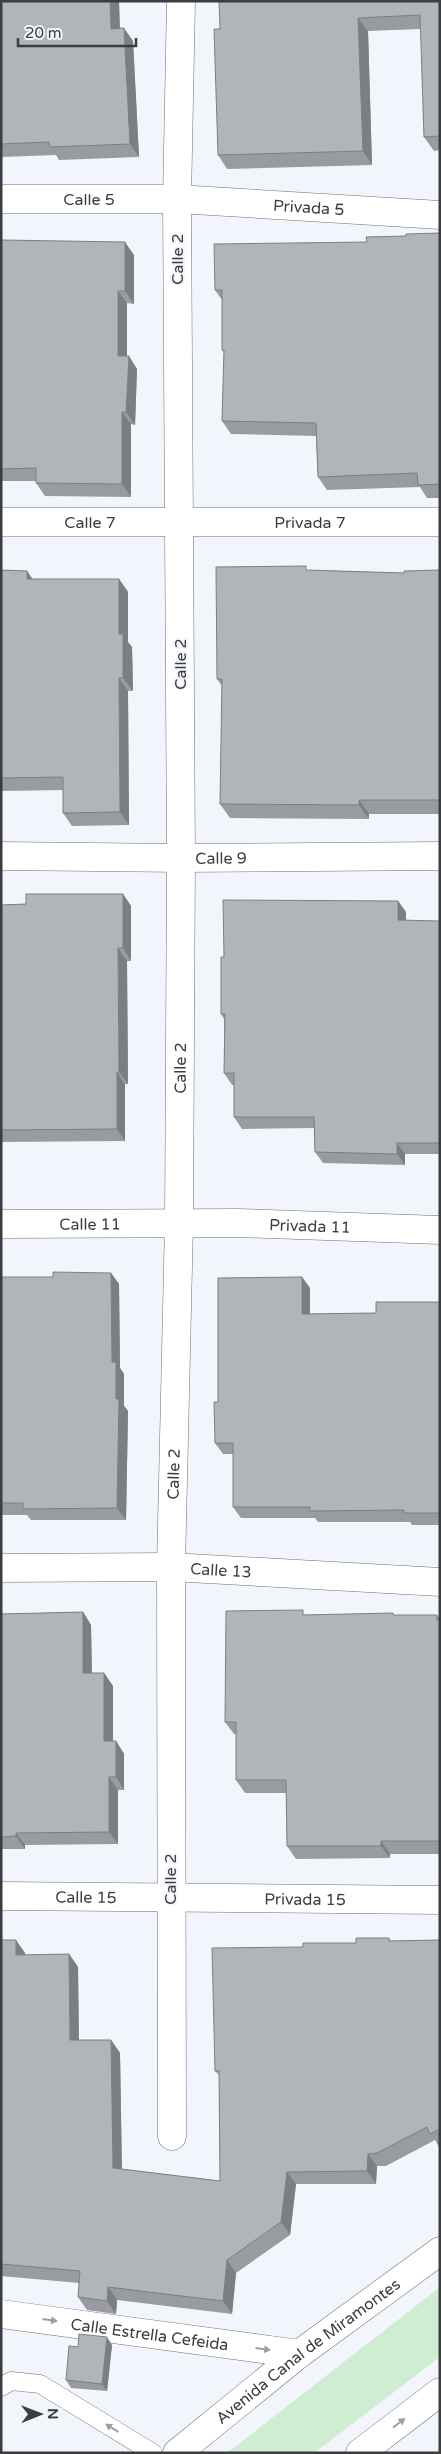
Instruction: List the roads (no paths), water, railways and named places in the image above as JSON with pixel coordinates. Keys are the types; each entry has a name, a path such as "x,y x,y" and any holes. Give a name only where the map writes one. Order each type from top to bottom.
{"street":[{"name":"Calle 2","path":"172,2136 170,1897 172,1567 178,1224 181,858 177,199 181,1"},
{"name":"Calle 5","path":"1,200 177,199"},
{"name":"Privada 5","path":"177,199 440,215"},
{"name":"Calle 7","path":"1,522 179,522"},
{"name":"Privada 7","path":"179,522 440,522"},
{"name":"Calle 9","path":"1,856 181,858 440,856"},
{"name":"Privada 11","path":"178,1224 238,1222 440,1230"},
{"name":"Calle 11","path":"1,1224 178,1224"},
{"name":"Calle 13","path":"1,1568 172,1567 440,1582"},
{"name":"Calle 15","path":"1,1896 170,1897"},
{"name":"Privada 15","path":"170,1897 440,1900"},
{"name":"Avenida Canal de Miramontes","path":"177,2453 299,2354 440,2251"},
{"name":"Calle Estrella Cefeida","path":"1,2314 299,2354"},
{"path":"360,2453 440,2392"}],"lane":[{"path":"1,2387 10,2381 40,2384 154,2453"}]}
